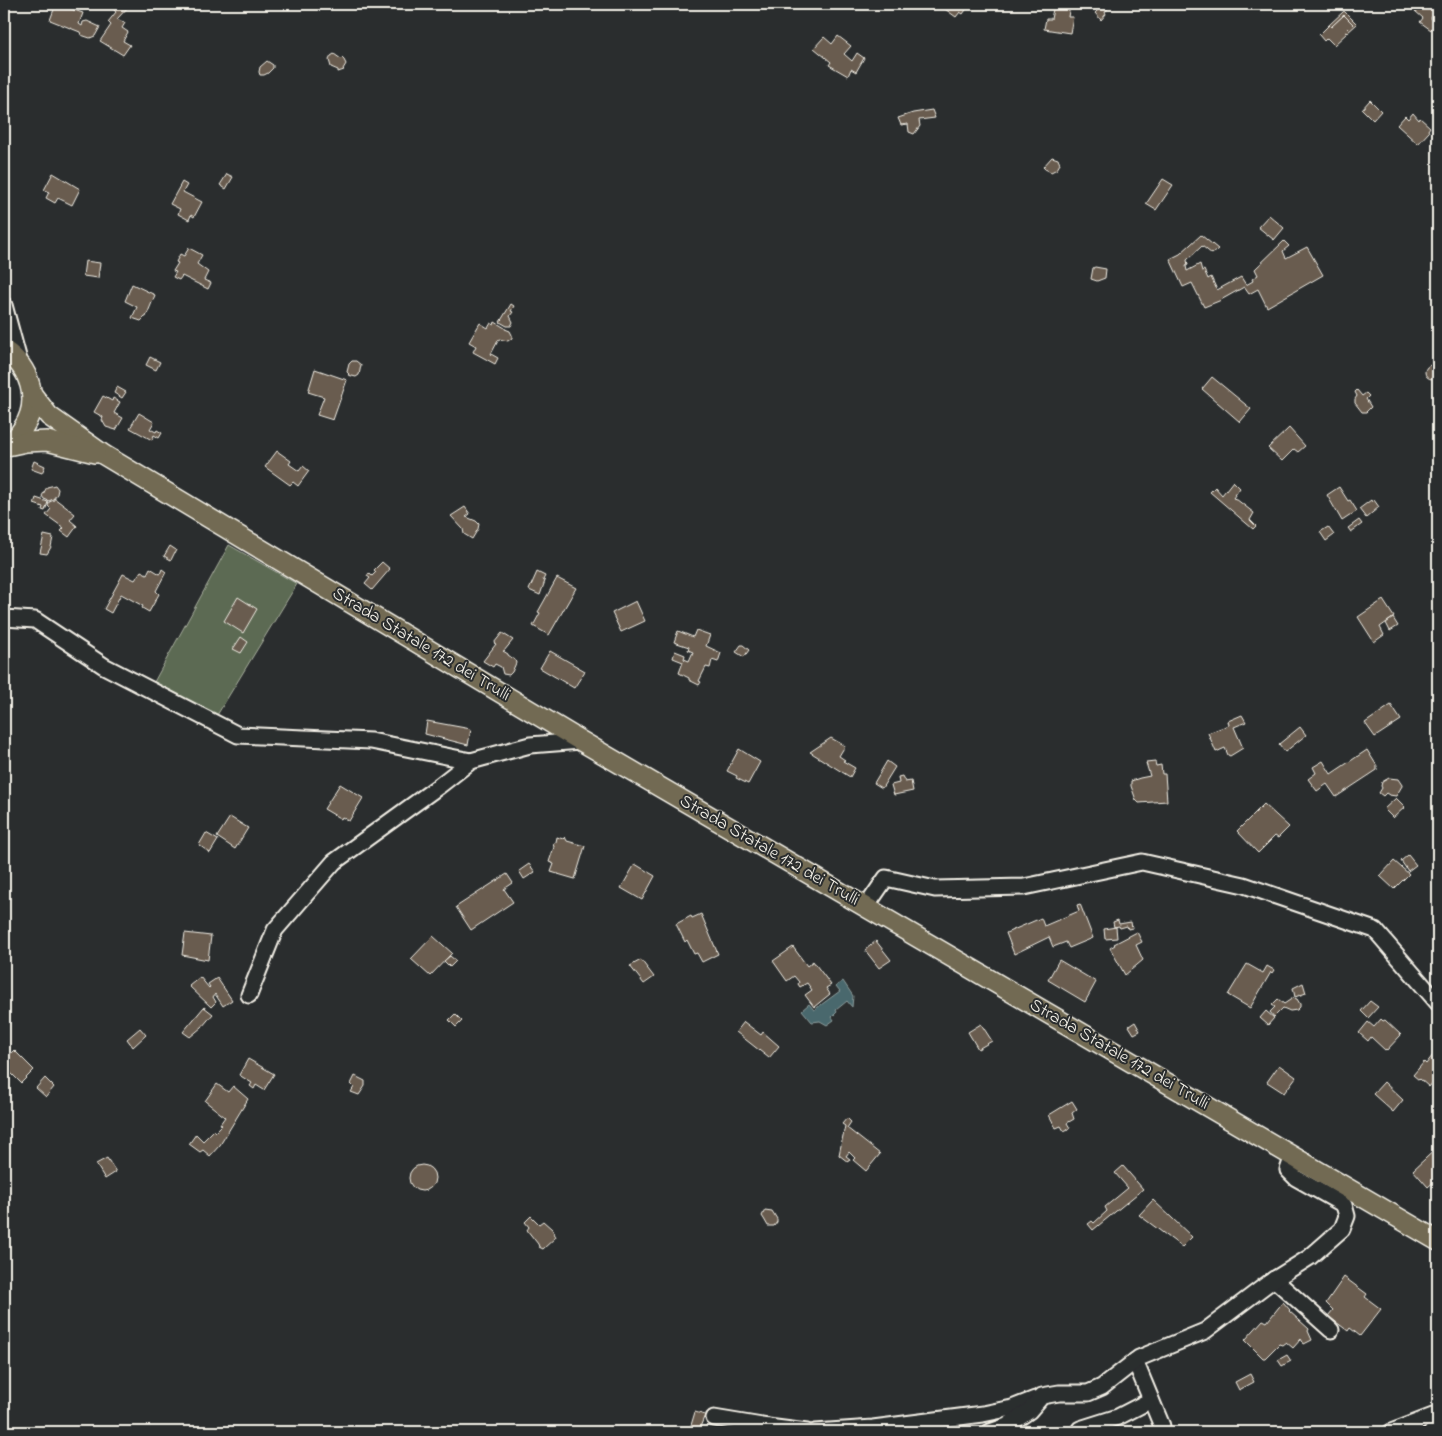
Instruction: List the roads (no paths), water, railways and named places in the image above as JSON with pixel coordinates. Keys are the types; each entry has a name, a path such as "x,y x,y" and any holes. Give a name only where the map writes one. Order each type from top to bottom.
{"main road":[{"path":"4,350 12,355 29,378 32,394 32,409 27,423 19,436 5,447"},
{"name":"Strada Statale 172 dei Trulli","path":"32,394 49,416 104,455 581,741 1438,1241"},
{"name":"Strada Statale 172 dei Trulli","path":"5,447 26,442 47,442 104,455"}],"street":[{"path":"4,305 20,364"},
{"path":"4,618 35,620 104,666 238,735 371,741 471,761"},
{"path":"250,995 275,930 334,862 440,786 471,761 530,745 581,741"},
{"path":"866,907 886,878 935,889 1024,887 1142,862 1244,886 1375,930 1438,1003"},
{"path":"815,1432 872,1428 983,1414 1012,1408 1042,1396 1059,1392 1088,1393 1102,1388 1139,1358 1205,1331 1274,1279 1310,1257 1342,1229 1347,1216 1344,1205 1296,1178 1288,1170 1293,1156"},
{"path":"1274,1279 1331,1330"},
{"path":"1134,1361 1162,1426"},
{"path":"990,1432 1007,1426 1029,1411 1042,1396"},
{"path":"1080,1428 1118,1417 1151,1400"},
{"path":"1391,1432 1438,1414"},
{"path":"714,1418 766,1429 807,1432"},
{"path":"1432,1432 1438,1428"}],"water":[{"path":"843,981 853,996 852,1007 847,1001 836,1010 837,1012 832,1017 834,1020 827,1025 820,1021 812,1022 802,1010 809,1004 814,1010 840,991 836,986"}]}
